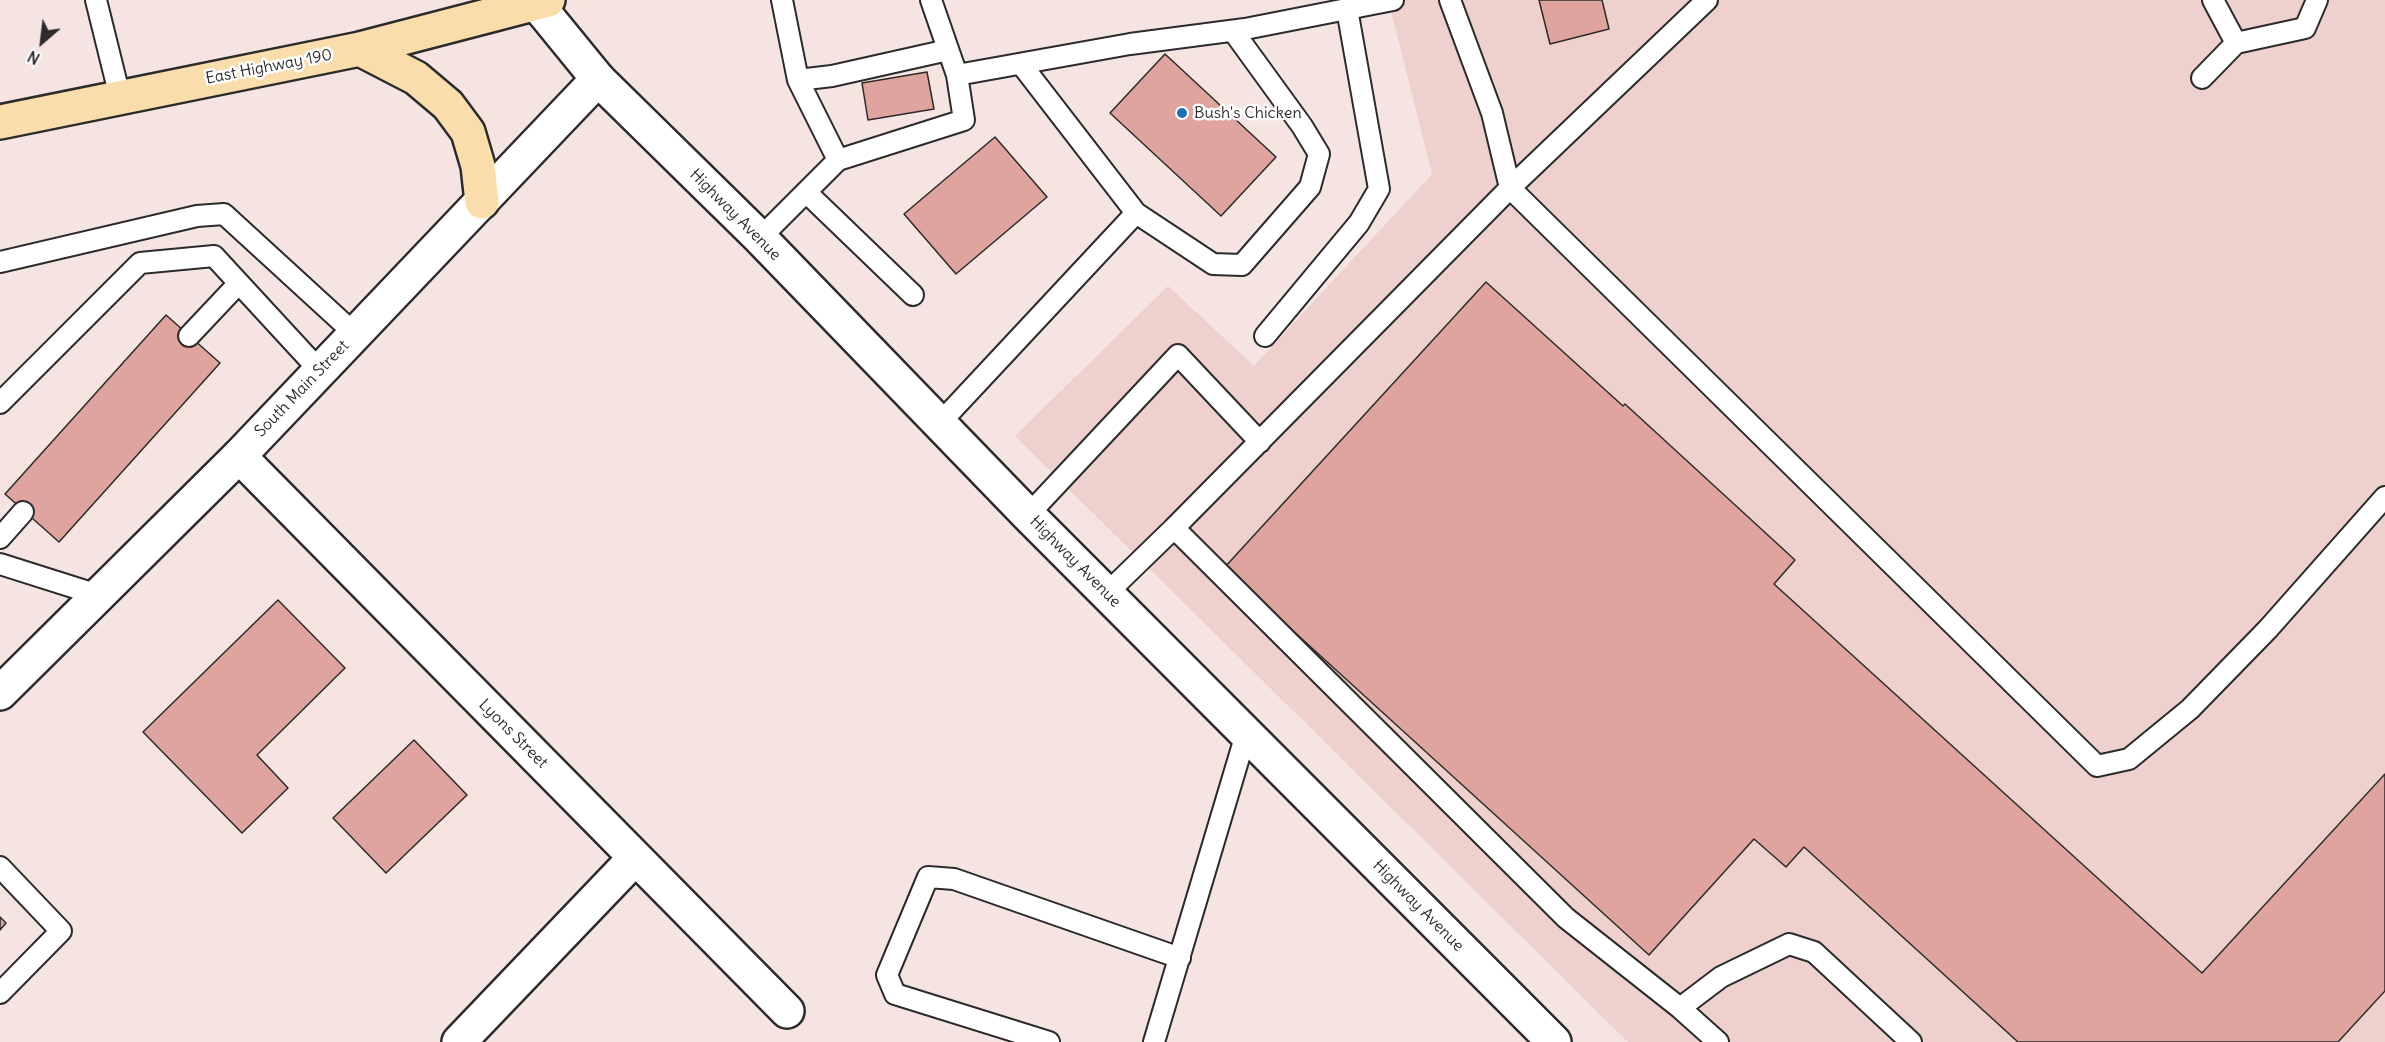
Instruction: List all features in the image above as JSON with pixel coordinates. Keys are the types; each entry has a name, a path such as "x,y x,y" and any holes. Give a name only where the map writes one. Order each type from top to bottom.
{"main road":[{"name":"East Highway 190","path":"0,122 360,49 539,1"},
{"path":"360,49 416,78 448,105 468,132 478,166 482,202"}],"street":[{"name":"Highway Avenue","path":"539,1 598,80 759,238 1106,594 1554,1042"},
{"name":"South Main Street","path":"0,693 239,456 598,80"},
{"name":"Lyons Street","path":"239,456 787,1011"},
{"path":"459,1042 635,858"}],"lane":[{"path":"96,0 120,97"},
{"path":"782,0 798,80 838,160"},
{"path":"759,238 838,160 964,120 957,75 931,0"},
{"path":"957,75 1130,44 1233,31 1393,0"},
{"path":"1450,0 1492,113 1510,188 2097,766 2129,759 2190,710 2268,629 2385,497"},
{"path":"1106,594 1260,442 1510,188 1707,0"},
{"path":"2213,0 2236,43"},
{"path":"2202,78 2236,43 2306,28 2317,0"},
{"path":"1265,336 1359,223 1378,189 1347,9"},
{"path":"1021,64 1136,213 1213,264 1242,265 1310,187 1319,154 1302,126 1233,31"},
{"path":"798,80 832,76 948,50"},
{"path":"806,192 913,295"},
{"path":"939,424 1136,213"},
{"path":"0,262 197,216 224,214 355,334"},
{"path":"0,403 140,263 214,256 320,371"},
{"path":"189,336 239,283"},
{"path":"1028,515 1178,355 1260,442"},
{"path":"0,538 23,512"},
{"path":"1174,528 1566,918 1680,1008 1718,1042"},
{"path":"0,564 98,596"},
{"path":"1154,1042 1246,735"},
{"path":"0,867 61,932 0,993"},
{"path":"1049,1042 895,994 887,975 928,877 954,879 1180,958"},
{"path":"1680,1008 1722,977 1789,944 1814,952 1911,1042"}],"shaded area":[{"path":"1388,0 2385,0 2385,1042 1628,1042 1015,436 1168,286 1254,366 1432,174"}],"building":[{"path":"1539,0 1602,0 1609,29 1550,44"},
{"path":"1165,54 1276,157 1221,216 1110,113"},
{"path":"927,72 934,109 868,120 862,83"},
{"path":"995,137 1047,197 956,274 904,214"},
{"path":"1486,282 1623,406 1625,404 1795,560 1774,584 2202,973 2385,774 2385,991 2338,1042 2018,1042 1804,847 1786,867 1754,839 1649,955 1224,568"},
{"path":"166,315 220,363 59,542 5,494"},
{"path":"278,600 345,668 257,755 288,788 242,833 143,732"},
{"path":"414,740 467,795 386,873 333,818"},
{"path":"0,917 6,923 0,930"}],"place":[{"name":"Bush's Chicken","path":"1182,113"}]}
